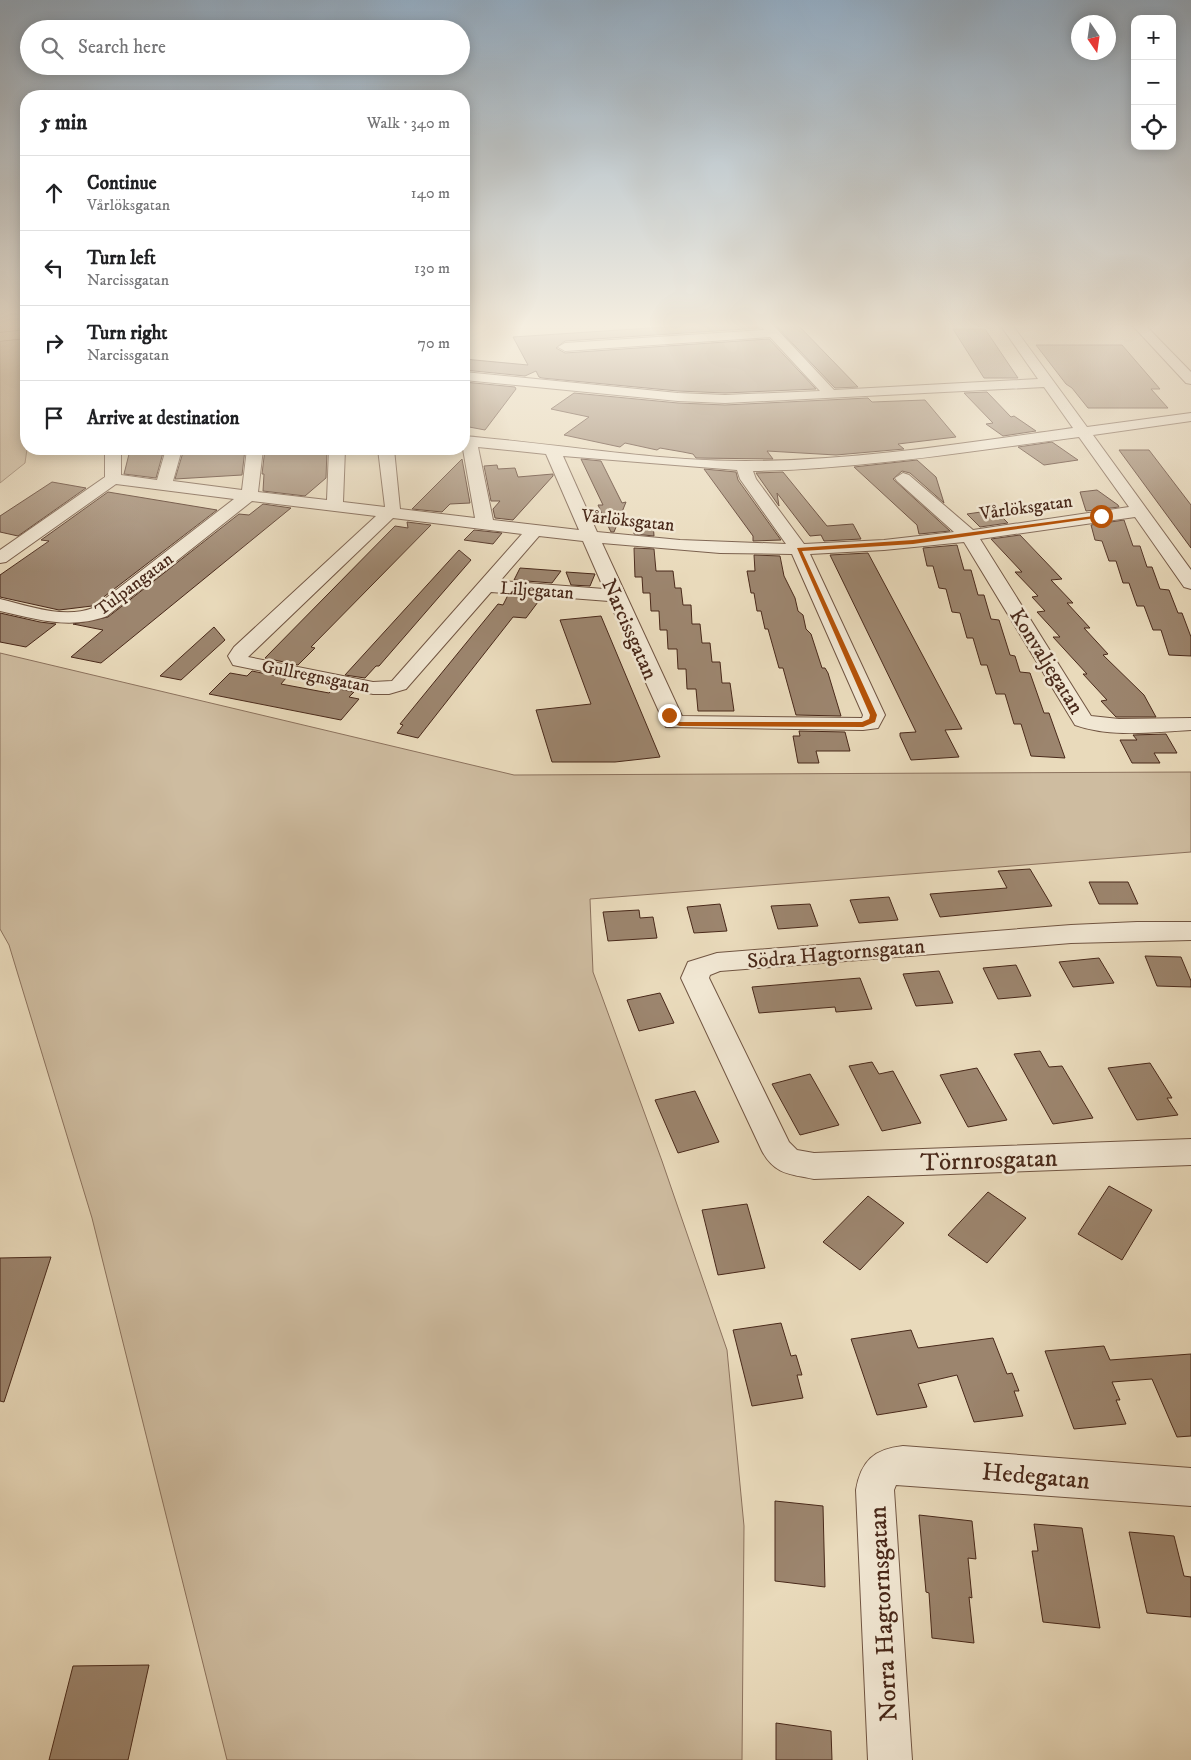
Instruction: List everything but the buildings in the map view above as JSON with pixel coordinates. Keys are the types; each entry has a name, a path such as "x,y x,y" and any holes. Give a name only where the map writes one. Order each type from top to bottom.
{"street":[{"path":"1066,408 1191,583"},
{"path":"470,441 744,466 850,462 1191,417"},
{"name":"Narcissgatan","path":"553,450 616,596 674,722 870,723 874,715 799,549"},
{"path":"0,558 112,479 113,455"},
{"path":"164,485 172,455"},
{"path":"249,495 254,455"},
{"path":"335,506 337,455"},
{"path":"387,455 393,507 389,513"},
{"path":"469,455 485,524"},
{"path":"744,466 748,479 799,549"},
{"name":"Konvaljegatan","path":"902,478 969,536 1084,720 1093,724 1110,725 1191,724"},
{"name":"Vårlöksgatan","path":"112,479 590,537 705,547 799,549 862,547 969,536 1139,511"},
{"name":"Tulpangatan","path":"0,605 70,619 95,616 249,495"},
{"name":"Gullregnsgatan","path":"389,513 241,651 238,659 373,688 395,687 404,682 535,530"},
{"name":"Liljegatan","path":"488,586 616,596"},
{"name":"Södra Hagtornsgatan","path":"788,1161 778,1151 696,984 695,972 698,969 717,962 1070,934 1137,930 1191,931"},
{"name":"Törnrosgatan","path":"788,1161 814,1166 1191,1152"},
{"name":"Hedegatan","path":"882,1470 890,1466 903,1464 1191,1487"},
{"name":"Norra Hagtornsgatan","path":"882,1470 876,1478 875,1490 890,1760"}],"shaded area":[{"path":"0,408 20,408 20,455 26,455 25,463 0,483"},
{"path":"0,653 514,775 1191,772 1191,852 590,899 593,972 662,1161 727,1350 744,1526 742,1760 227,1760 92,1218 9,945 0,929"}],"route":[{"path":"669,715 674,722 680,724 863,724 873,721 874,715 799,549 862,547 969,536 1101,516"}]}
